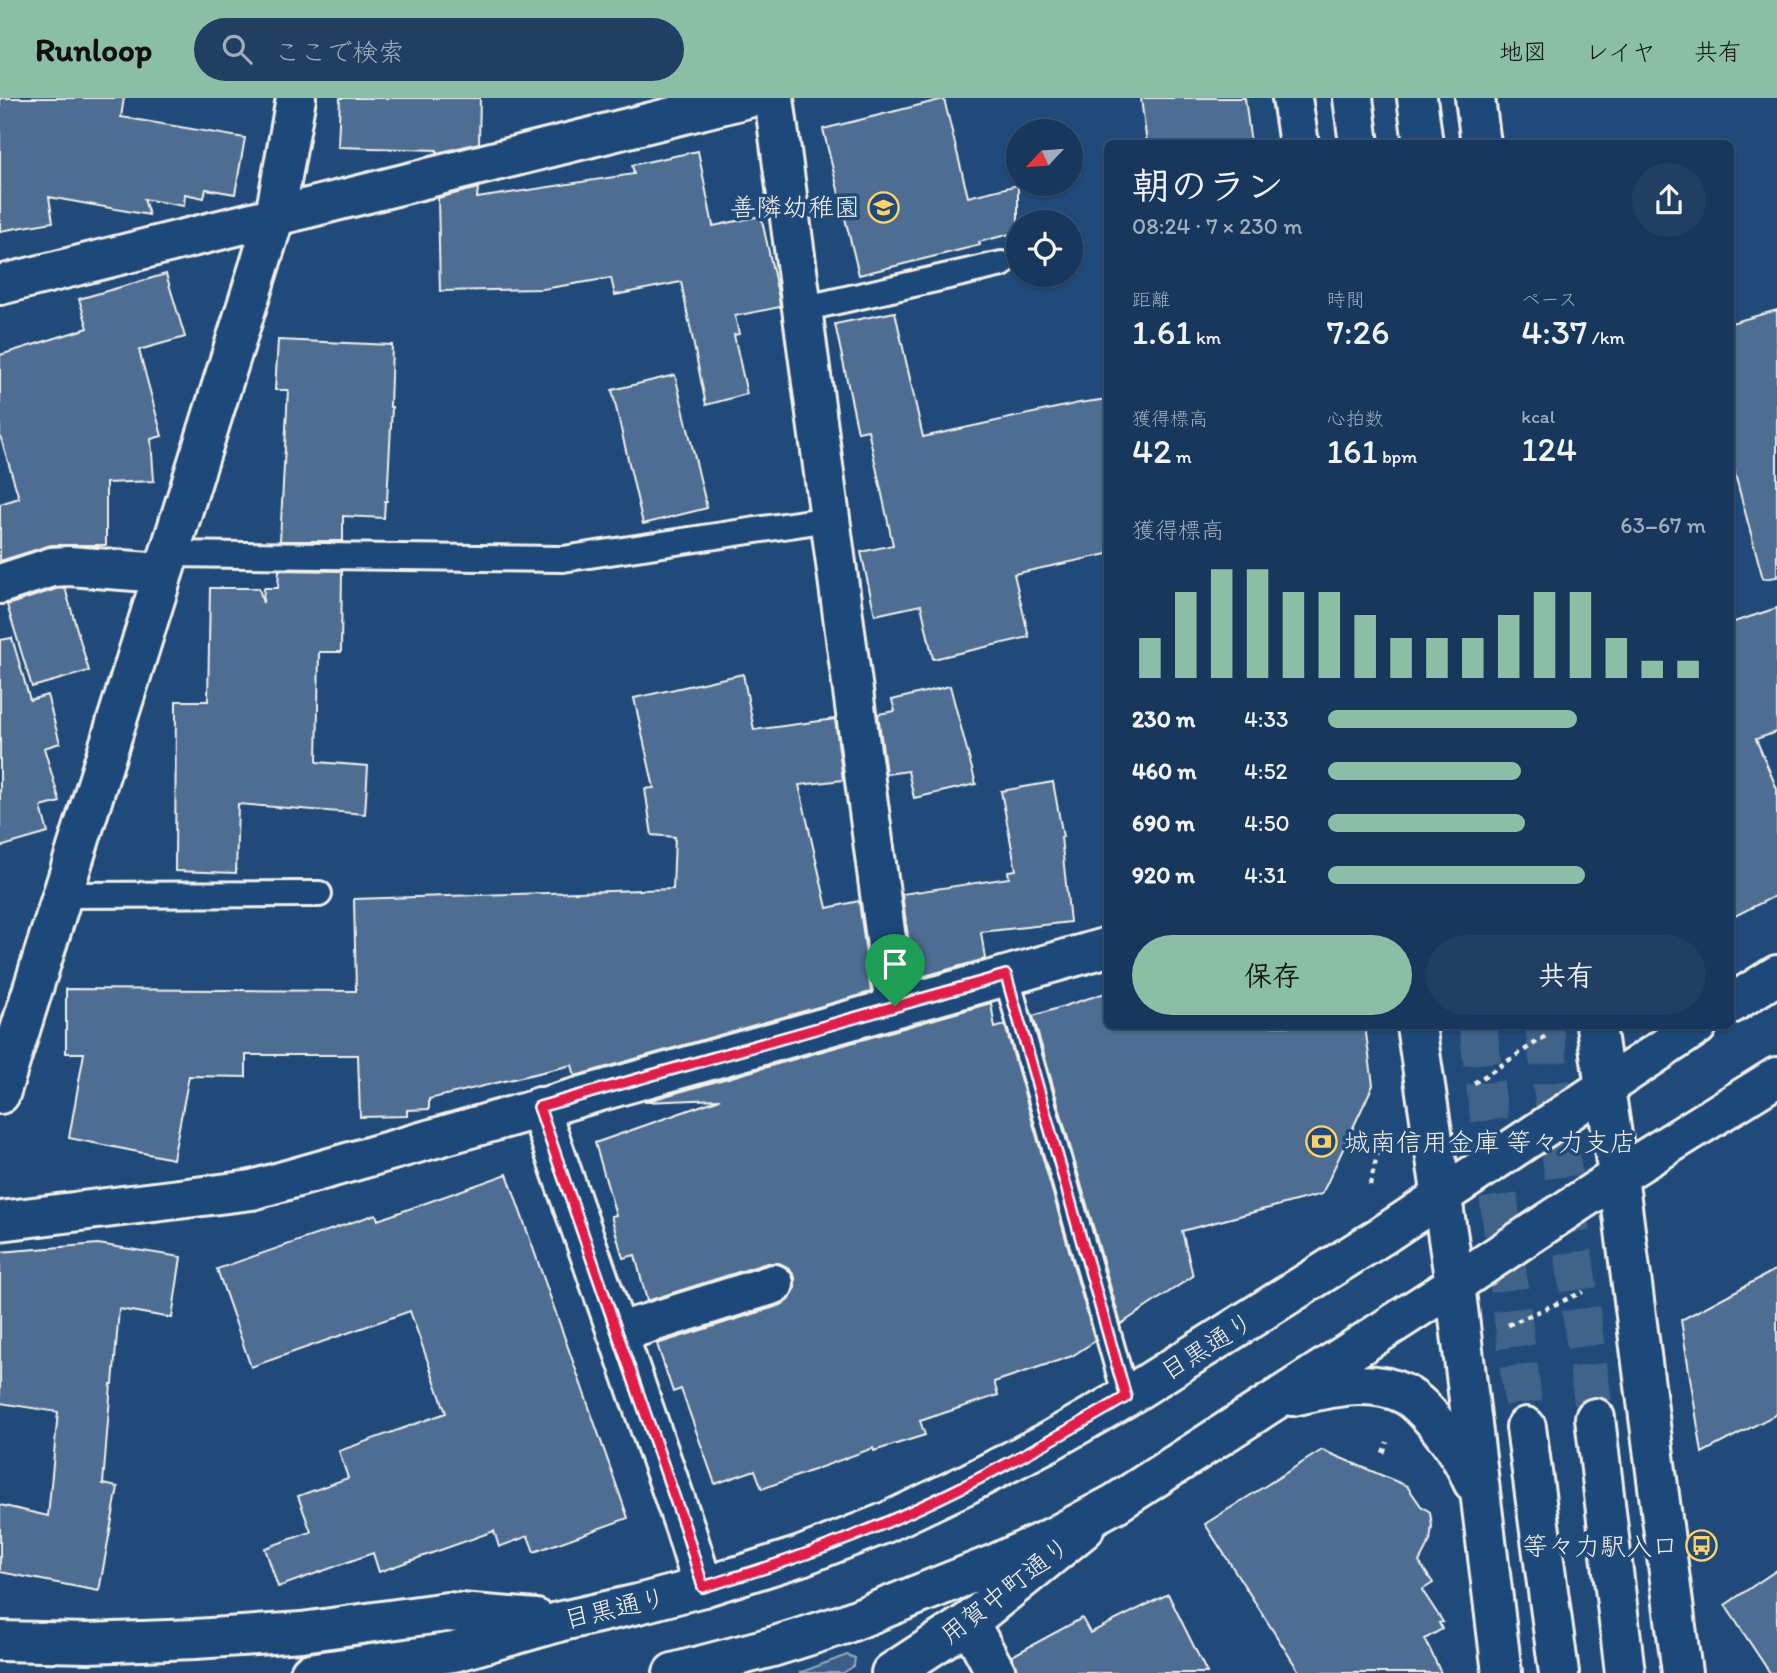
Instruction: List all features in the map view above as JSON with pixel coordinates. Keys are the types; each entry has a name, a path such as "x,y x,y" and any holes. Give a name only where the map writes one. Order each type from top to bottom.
{"main road":[{"path":"0,1094 275,216 296,98"},
{"path":"0,285 748,98"},
{"path":"774,98 895,1006"},
{"path":"1292,98 1297,140"},
{"path":"1353,98 1358,140"},
{"path":"1417,98 1422,140"},
{"path":"1475,98 1480,140"},
{"path":"0,583 52,567 165,564"},
{"path":"0,1221 252,1190 1104,948"},
{"path":"1734,1002 1777,975"},
{"path":"1416,1029 1455,1284 1502,1673"},
{"path":"1596,1029 1682,1673"},
{"name":"目黒通り","path":"310,1673 454,1652 562,1621 638,1604 801,1556 885,1523 1048,1443 1126,1397 1443,1196 1692,1029"},
{"path":"673,1673 842,1625 995,1564 1116,1503 1618,1176 1777,1077"},
{"path":"539,1107 703,1587"},
{"path":"617,1333 774,1284"},
{"path":"1270,1402 1342,1386 1374,1386 1405,1395 1429,1415 1451,1442 1469,1472 1482,1507"},
{"path":"1595,1418 1625,1673"},
{"path":"1526,1427 1559,1673"},
{"name":"用賀中町通り","path":"891,1673 970,1622 1116,1503"},
{"path":"0,1641 88,1643 195,1640 302,1632 447,1612 562,1621"},
{"path":"970,1622 996,1673"}],"lane":[{"path":"802,309 1002,264"},
{"path":"165,564 564,559 830,519"},
{"path":"62,895 319,894"},
{"path":"1006,975 1126,1397"}],"shaded area":[{"path":"847,1655 855,1658 854,1666 843,1673 799,1673"}],"building":[{"path":"0,98 124,98 121,117 245,138 235,194 206,189 204,198 185,194 184,206 144,199 149,215 49,197 53,222 0,231"},
{"path":"340,98 480,98 479,143 437,153 437,150 338,147"},
{"path":"1141,98 1245,98 1250,140 1146,140"},
{"path":"944,99 968,197 1006,188 1006,196 1018,196 1018,210 1006,210 1006,235 979,242 980,245 859,275 823,129"},
{"path":"698,151 713,226 761,216 779,298 780,307 735,316 739,334 734,335 747,394 706,405 681,282 615,295 611,278 543,289 440,291 438,198 478,188 477,198 634,174 632,165"},
{"path":"166,274 185,337 139,350 162,436 151,439 154,481 106,483 106,545 51,545 0,561 0,504 19,498 0,435 0,355 88,328 79,299"},
{"path":"1777,310 1777,577 1763,579 1734,470 1734,322"},
{"path":"895,312 923,437 1104,400 1104,555 1014,574 1029,637 933,659 921,605 875,615 861,552 893,545 868,430 858,432 835,324"},
{"path":"278,340 392,345 392,407 384,518 343,516 343,541 280,541 288,390 275,390"},
{"path":"675,375 707,508 643,524 612,390"},
{"path":"279,570 342,571 341,652 319,652 317,762 368,766 365,814 238,804 236,873 175,871 176,701 208,701 210,588 259,588 263,603 264,588 278,588"},
{"path":"65,588 89,671 32,687 7,605"},
{"path":"1777,608 1777,732 1756,739 1777,789 1777,895 1734,916 1734,622"},
{"path":"12,638 30,700 47,695 60,743 44,748 60,802 41,807 48,833 0,847 0,640"},
{"path":"743,674 754,730 835,719 843,780 799,785 827,908 859,901 871,992 575,1076 572,1065 429,1099 429,1109 407,1110 407,1116 360,1117 358,1055 246,1055 246,1077 189,1076 173,1159 69,1138 84,1053 66,1053 66,989 356,991 354,899 673,889 675,837 652,835 645,789 654,788 634,698"},
{"path":"950,686 976,784 914,798 908,771 886,774 878,714 895,711 892,700"},
{"path":"1053,782 1063,837 1070,922 981,932 985,959 914,979 902,894 1009,878 1008,871 1016,870 1001,791"},
{"path":"1104,993 1104,1029 1365,1029 1373,1085 1322,1194 1182,1231 1193,1276 1121,1324 1033,1016"},
{"path":"991,1003 995,1028 1005,1025 1095,1341 1072,1356 994,1382 998,1395 920,1421 925,1435 874,1451 873,1448 762,1489 755,1470 715,1484 681,1389 673,1392 657,1344 781,1305 790,1299 795,1289 795,1277 789,1268 779,1263 767,1263 647,1301 635,1255 623,1258 611,1216 616,1215 595,1143 720,1099 644,1102"},
{"path":"507,1174 628,1518 534,1552 528,1536 499,1547 494,1531 379,1572 373,1553 278,1587 265,1548 311,1532 298,1496 348,1478 339,1451 446,1413 410,1311 251,1367 217,1269 376,1214 378,1220"},
{"path":"98,1244 181,1257 172,1318 119,1309 103,1484 118,1487 99,1591 0,1572 0,1505 48,1516 58,1412 0,1403 0,1252"},
{"path":"1777,1269 1777,1414 1702,1453 1681,1320"},
{"path":"1322,1450 1407,1486 1421,1506 1430,1512 1430,1541 1419,1562 1433,1583 1422,1590 1443,1622 1439,1623 1442,1629 1425,1639 1441,1673 1300,1673 1205,1524"},
{"path":"1777,1570 1777,1673 1770,1673 1725,1605"},
{"path":"1168,1594 1207,1673 1018,1673 1012,1656 1082,1618 1090,1633"}],"tunnel":[{"path":"1478,1029 1526,1427"},
{"path":"1544,1029 1595,1418"}],"place":[{"name":"善隣幼稚園","path":"883,207"},
{"name":"城南信用金庫 等々力支店","path":"1321,1142"},
{"name":"等々力駅入口","path":"1701,1546"}],"route":[{"path":"1006,975 1126,1397 1048,1443 885,1523 801,1556 703,1587 539,1107 895,1006 1006,975"}]}
